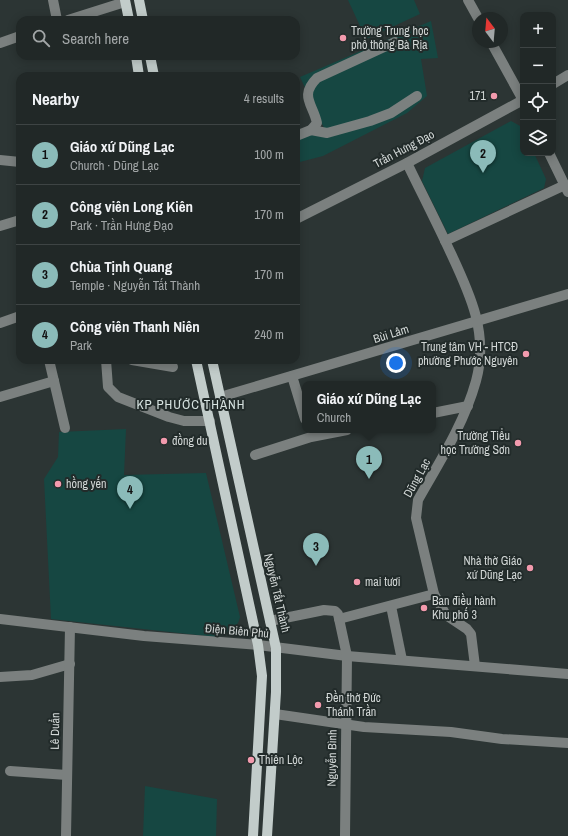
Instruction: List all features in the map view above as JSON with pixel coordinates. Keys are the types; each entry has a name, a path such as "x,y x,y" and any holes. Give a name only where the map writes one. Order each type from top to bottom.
{"main road":[{"path":"139,0 142,16"},
{"path":"125,1 128,16"},
{"path":"137,60 138,72"},
{"path":"151,60 153,72"},
{"path":"197,364 258,645 262,676 254,836"},
{"name":"Nguyễn Tất Thành","path":"213,364 276,648 267,836"}],"street":[{"path":"53,0 56,16"},
{"path":"468,0 475,12"},
{"path":"80,16 125,1"},
{"path":"0,42 16,37"},
{"path":"312,130 317,123 308,100 308,91 313,82 325,73 395,42"},
{"path":"494,48 520,95"},
{"path":"556,82 568,75"},
{"path":"300,134 312,130 327,133 370,121 391,113 417,96"},
{"name":"Trần Hưng Đạo","path":"300,217 407,163 520,102"},
{"path":"445,241 566,188 550,156"},
{"path":"0,160 16,162"},
{"name":"Dũng Lạc","path":"407,163 469,291 478,321 480,340 477,379 468,406 443,458 418,500 416,507 416,518 434,594 446,615 468,629 471,634 475,666"},
{"path":"0,226 16,221"},
{"name":"Bùi Lâm","path":"220,396 568,294"},
{"path":"0,323 16,317"},
{"path":"50,364 65,428"},
{"path":"106,364 108,387 118,397 184,421 210,421"},
{"path":"155,364 173,367"},
{"path":"292,376 302,409"},
{"path":"0,397 54,381"},
{"path":"436,412 468,406"},
{"path":"255,455 309,434"},
{"path":"270,621 328,609 334,611 339,619 434,594"},
{"path":"391,606 402,660"},
{"name":"Nguyễn Bình","path":"339,619 347,656 345,836"},
{"name":"Điện Biên Phủ","path":"0,620 144,636 258,645 347,656 568,674"},
{"name":"Lê Duẩn","path":"66,836 70,627"},
{"path":"0,677 32,675 70,664"},
{"path":"274,714 346,724 568,743"},
{"path":"10,771 67,775"}],"shaded area":[{"path":"348,0 414,0 420,14 366,39"},
{"path":"431,21 438,58 421,59 427,96 407,113 323,156 300,162 300,139 325,130 300,77"},
{"path":"511,121 520,126 520,156 535,156 546,179 544,188 448,234 422,181 425,168"},
{"path":"126,429 124,475 206,473 240,617 237,625 228,632 216,637 51,619 44,479 58,457 59,432"},
{"path":"145,786 217,799 216,836 143,836"}],"place":[{"name":"Trường Trung học phổ thông Bà Rịa","path":"343,38"},
{"name":"171","path":"494,96"},
{"name":"Công viên Long Kiên","path":"483,173"},
{"name":"Trung tâm VH - HTCĐ phường Phước Nguyên","path":"526,354"},
{"name":"đồng du","path":"164,441"},
{"name":"Trường Tiểu học Trường Sơn","path":"518,443"},
{"name":"Giáo xứ Dũng Lạc","path":"369,479"},
{"name":"hồng yến","path":"58,484"},
{"name":"Công viên Thanh Niên","path":"130,509"},
{"name":"Chùa Tịnh Quang","path":"316,566"},
{"name":"Nhà thờ Giáo xứ Dũng Lạc","path":"530,568"},
{"name":"mai tươi","path":"357,582"},
{"name":"Ban điều hành Khu phố 3","path":"424,608"},
{"name":"Đền thờ Đức Thánh Trần","path":"318,705"},
{"name":"Thiên Lộc","path":"251,760"}],"district":[{"name":"KP PHƯỚC THÀNH","path":"191,404"}]}
